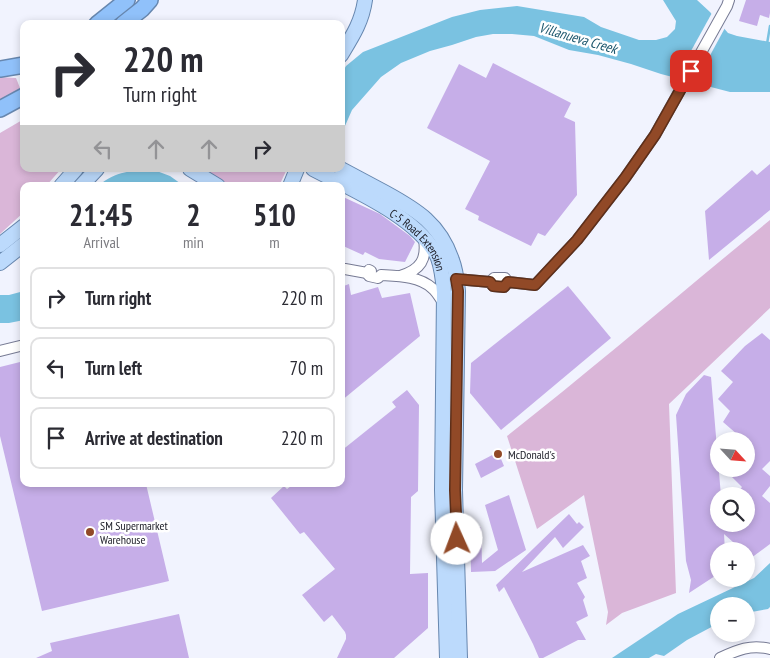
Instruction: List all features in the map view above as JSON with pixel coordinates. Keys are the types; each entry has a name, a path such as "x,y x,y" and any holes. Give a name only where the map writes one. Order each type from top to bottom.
{"highway":[{"path":"102,20 127,0"},
{"path":"128,20 150,0"},
{"path":"0,69 20,66"},
{"path":"0,109 20,98"}],"main road":[{"path":"347,40 356,0"},
{"path":"347,40 361,20 365,0"},
{"path":"64,182 73,172"},
{"path":"85,182 94,172"},
{"path":"195,172 211,182"},
{"name":"C-5 Road Extension","path":"320,172 345,182"},
{"name":"C-5 Road Extension","path":"345,172 410,224 424,238 437,256 440,265 444,285 449,490 460,658"},
{"name":"C-5 Road Extension","path":"345,182 413,209 430,223 440,236 453,262 458,291 449,490 447,658"},
{"path":"0,245 20,229"},
{"path":"0,263 20,247"}],"street":[{"path":"456,279 490,282 493,286 504,287 508,282 535,285 577,240 625,178 655,135 728,3"},
{"path":"400,276 413,271 422,261 425,256 424,238"},
{"path":"345,269 367,273 369,270 376,271 381,275 414,279 428,285 437,293 444,304"},
{"path":"0,351 20,346"},
{"path":"720,658 746,647 754,646 770,649"}],"shaded area":[{"path":"0,77 16,78 20,88 0,102"},
{"path":"20,121 20,172 58,172 50,182 20,182 20,216 0,234 0,133"},
{"path":"206,172 286,172 281,182 225,182"},
{"path":"770,220 770,308 669,404 676,593 622,613 606,625 608,612 584,495 537,529 507,436"}],"water":[{"name":"Villanueva Creek","path":"663,0 697,0 728,33 770,42 770,92 730,92 598,55 569,50 534,36 493,34 476,37 430,51 401,63 381,77 352,110 345,126 346,66 363,52 452,17 480,10 517,6 584,17 601,27 639,40 656,40 667,37 675,29 676,21"},
{"path":"127,172 159,172 178,182 104,182 118,174"},
{"path":"20,292 20,321 0,323 0,295"},
{"path":"770,563 770,607 768,609 755,611 755,597 714,597 735,587 755,587 755,577"},
{"path":"710,599 710,628 687,640 664,656 656,654 649,658 612,658 678,614"}],"pier":[{"path":"713,11 726,26 694,85 675,80"}],"building":[{"path":"746,0 770,0 769,18 760,15 757,26 739,21"},
{"path":"493,63 571,103 564,117 575,122 577,195 545,236 538,233 531,246 478,220 479,216 465,209 490,161 427,128 459,64 486,78"},
{"path":"770,164 770,210 709,260 705,211 752,170 757,175"},
{"path":"345,198 380,214 410,236 415,242 405,262 379,259 365,252 363,255 345,247"},
{"path":"349,284 351,295 378,287 382,298 410,293 420,336 345,398 345,286"},
{"path":"568,286 611,338 501,430 470,393 471,363"},
{"path":"762,333 770,340 770,461 762,469 770,476 770,486 762,496 770,503 770,544 755,555 755,542 733,542 724,534 724,542 710,542 710,579 689,593 691,580 686,561 676,415 686,394 704,375 711,377 716,432 710,432 710,478 719,478 720,487 710,487 710,532 755,532 755,487 742,487 733,478 755,478 755,432 735,432 723,422 730,411 718,399 733,382 721,371 745,346"},
{"name":"SM Supermarket Warehouse","path":"20,362 20,487 147,487 169,581 42,611 0,436 0,367"},
{"path":"407,390 419,405 418,491 411,497 410,574 428,573 428,628 394,658 337,658 346,639 345,632 332,615 324,622 302,595 335,569 304,532 300,534 271,498 283,487 287,489 290,487 345,487 345,448 396,407 392,402"},
{"path":"498,452 504,466 481,478 475,464"},
{"path":"509,495 526,550 495,571 471,572 470,528 481,527 482,563 498,550 485,505"},
{"path":"569,514 577,524 579,522 584,527 563,548 555,537 522,572 583,545 590,556 581,561 587,578 577,583 585,597 583,600 588,616 576,622 586,640 578,640 543,658 539,658 504,587 499,592 496,585"},
{"path":"179,614 189,658 36,658 52,651 50,643"}],"waterway":[{"path":"767,44 770,26"}],"place":[{"name":"McDonald's","path":"498,454"},
{"name":"SM Supermarket Warehouse","path":"90,532"}],"route":[{"path":"457,539 455,490 458,291 456,279 490,282 493,286 504,287 508,282 535,285 577,240 625,178 655,135 691,71"}]}
